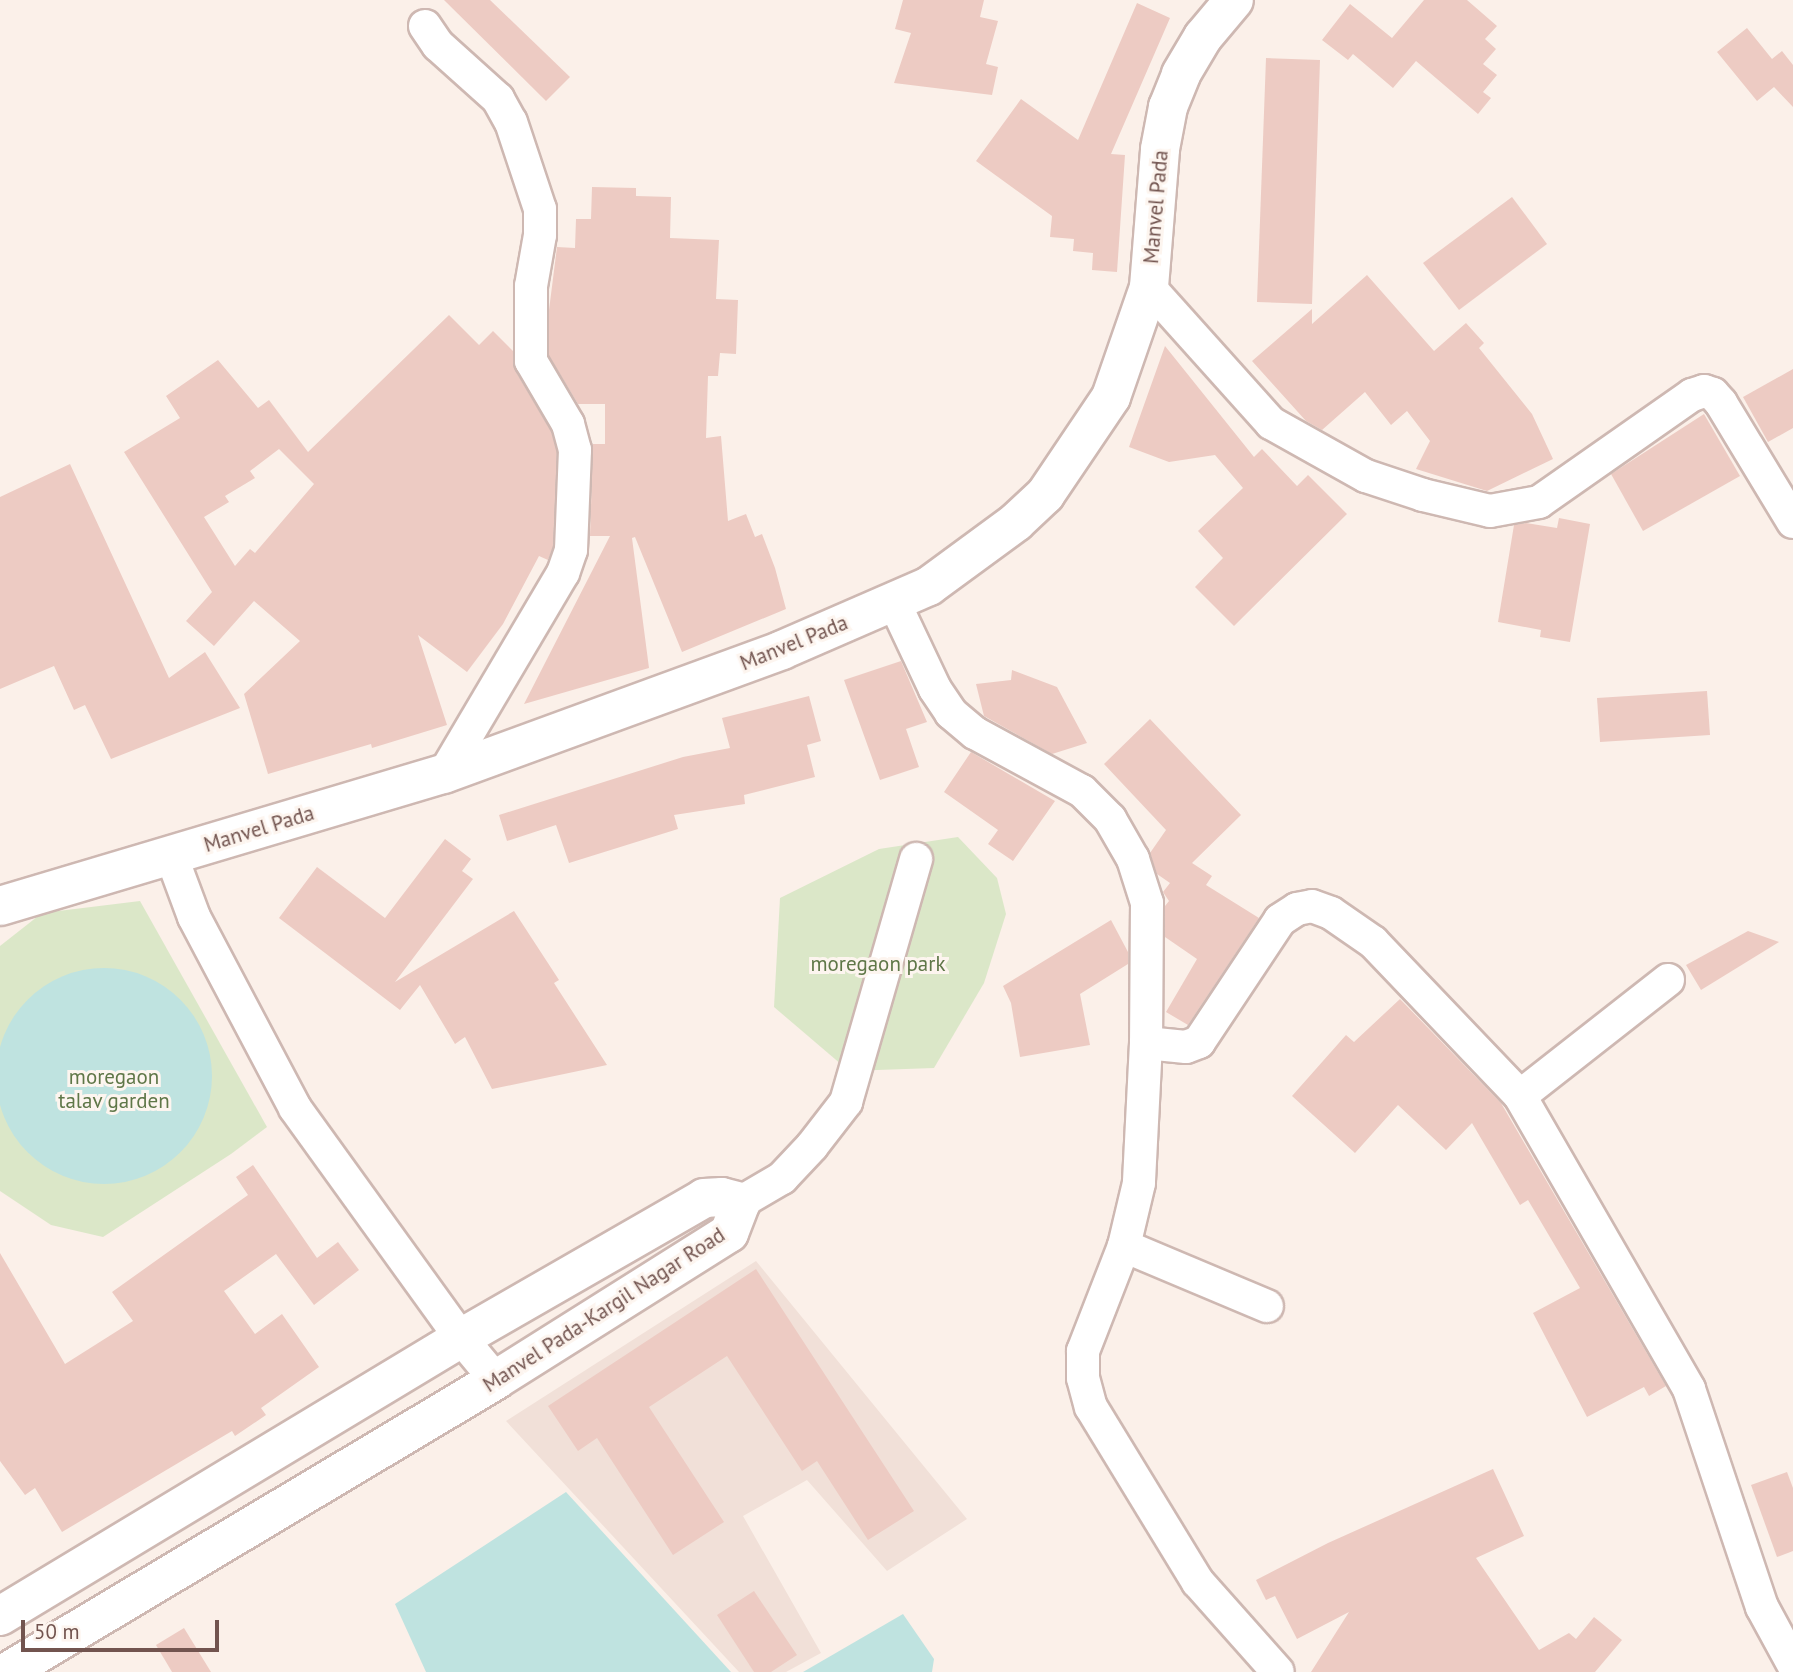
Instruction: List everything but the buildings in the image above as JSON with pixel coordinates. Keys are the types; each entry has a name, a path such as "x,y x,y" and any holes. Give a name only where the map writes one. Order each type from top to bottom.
{"street":[{"name":"Manvel Pada","path":"0,906 444,774 782,650 929,586 1016,522 1045,495 1111,397 1149,287 1160,149 1168,107 1181,74 1203,37 1234,0"},
{"path":"425,26 438,45 498,99 511,122 540,209 540,235 531,286 531,361 568,424 575,450 571,550 563,573 444,774"},
{"path":"1149,287 1271,423 1366,476 1423,495 1490,511 1539,502 1692,395 1704,391 1713,394 1721,403 1793,522"},
{"path":"893,600 934,689 951,713 975,733 1082,791 1111,819 1133,859 1147,903 1146,1043 1139,1183 1124,1245 1083,1351 1083,1378 1091,1406 1198,1582 1278,1672"},
{"path":"171,855 194,917 295,1108 461,1338 496,1380"},
{"path":"741,1202 782,1178 812,1146 846,1102 916,859"},
{"path":"1146,1043 1186,1047 1199,1042 1280,920 1297,909 1312,906 1331,913 1373,942 1520,1096 1689,1389 1762,1607 1793,1664"},
{"path":"1520,1096 1668,980"},
{"name":"Manvel Pada-Kargil Nagar Road","path":"0,1616 461,1338 704,1198 722,1197 741,1202 729,1233 496,1380 7,1672"},
{"path":"1124,1245 1267,1306"}],"shaded area":[{"path":"756,1261 967,1519 887,1571 807,1480 743,1516 821,1653 786,1672 739,1672 506,1421"}],"green space":[{"name":"moregaon park","path":"958,837 997,878 1006,914 984,983 934,1068 849,1071 774,1007 780,898 879,849"},
{"name":"moregaon talav garden","path":"140,901 267,1127 231,1154 103,1237 51,1225 0,1191 0,946 42,913"}],"water":[{"path":"104,968 145,976 181,999 204,1035 212,1076 204,1117 181,1153 145,1176 104,1184 63,1176 27,1153 4,1117 -4,1076 4,1035 27,999 63,976"},
{"path":"566,1492 731,1672 426,1672 395,1604"},
{"path":"903,1614 934,1659 932,1672 803,1672"}]}
